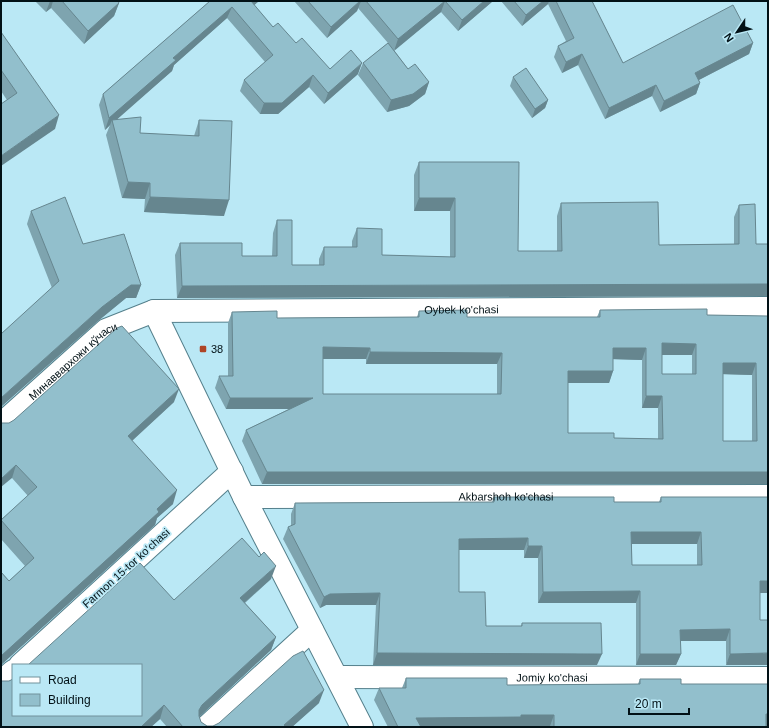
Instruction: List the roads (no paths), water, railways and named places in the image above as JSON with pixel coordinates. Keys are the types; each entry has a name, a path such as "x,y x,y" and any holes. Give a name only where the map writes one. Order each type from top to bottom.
{"street":[{"name":"Oybek ko'chasi","path":"154,311 768,308"},
{"name":"Минаввархожи кўчаси","path":"1,424 106,330 154,311"},
{"path":"154,311 244,497 362,727"},
{"name":"Farmon 15-tor koʻchasi","path":"21,664 232,471"},
{"name":"Akbarshoh ko'chasi","path":"244,497 768,496"},
{"path":"206,727 312,630"},
{"path":"1,682 12,673"},
{"name":"Jomiy ko'chasi","path":"337,677 768,678"}],"place":[{"name":"38","path":"203,349"}]}
